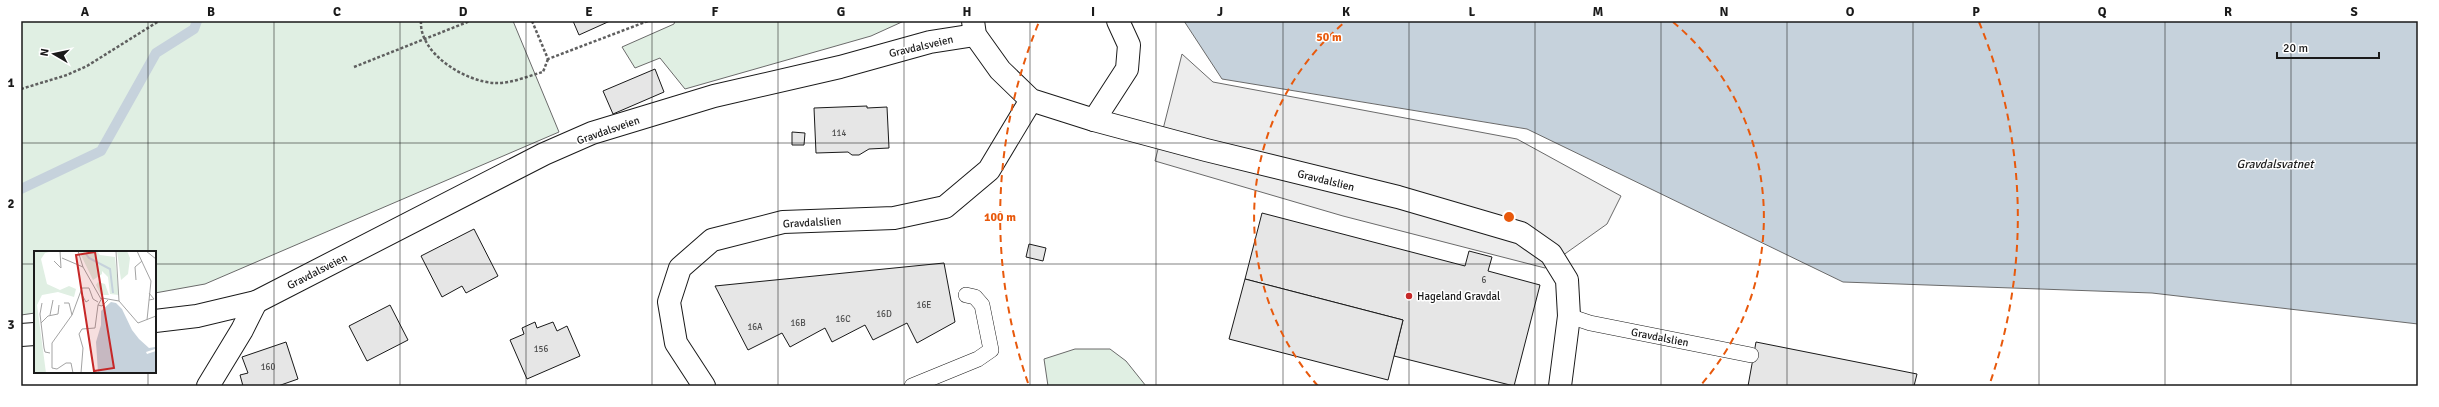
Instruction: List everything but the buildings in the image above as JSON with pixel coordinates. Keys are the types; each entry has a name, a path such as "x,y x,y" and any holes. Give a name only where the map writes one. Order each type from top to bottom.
{"street":[{"path":"1094,120 1126,69 1129,45 1118,21"},
{"name":"Gravdalslien","path":"974,28 1000,70 1031,100 1094,120 1206,150 1398,197 1521,233 1551,254 1567,280 1570,316 1560,386"},
{"name":"Gravdalsveien","path":"156,321 197,316 256,302 544,154 592,133 714,96 840,67 974,28"},
{"name":"Gravdalslien","path":"704,386 676,343 668,302 680,268 712,240 783,222 894,218 945,207 989,170 1031,100"},
{"path":"208,386 242,330 256,302"},
{"path":"21,335 34,334"}],"lane":[{"path":"912,386 978,359 991,350 982,305 975,297 966,295"},
{"name":"Gravdalslien","path":"1570,316 1590,323 1750,355"}],"path":[{"path":"21,89 67,75 87,66 159,21"},
{"path":"421,21 421,26 426,38 438,58 461,75 495,83 543,72 548,59 532,21"},
{"path":"354,67 470,21"},
{"path":"548,59 648,21"}],"green space":[{"path":"21,21 513,21 559,132 205,284 156,293 156,251 34,251 34,313 21,315"},
{"path":"675,21 904,21 871,36 685,89 660,58 635,68 622,47 674,24"},
{"path":"1075,349 1110,349 1126,361 1146,386 1048,386 1044,359"}],"shaded area":[{"path":"1182,54 1213,82 1517,139 1621,196 1607,224 1545,268 1343,216 1155,161"}],"water":[{"name":"Gravdalsvatnet","path":"1184,21 2418,21 2418,324 2152,293 1843,282 1527,129 1222,79"}],"waterway":[{"path":"21,189 101,151 156,53 194,29 197,21"}],"place":[{"name":"Hageland Gravdal","path":"1409,296"}]}
